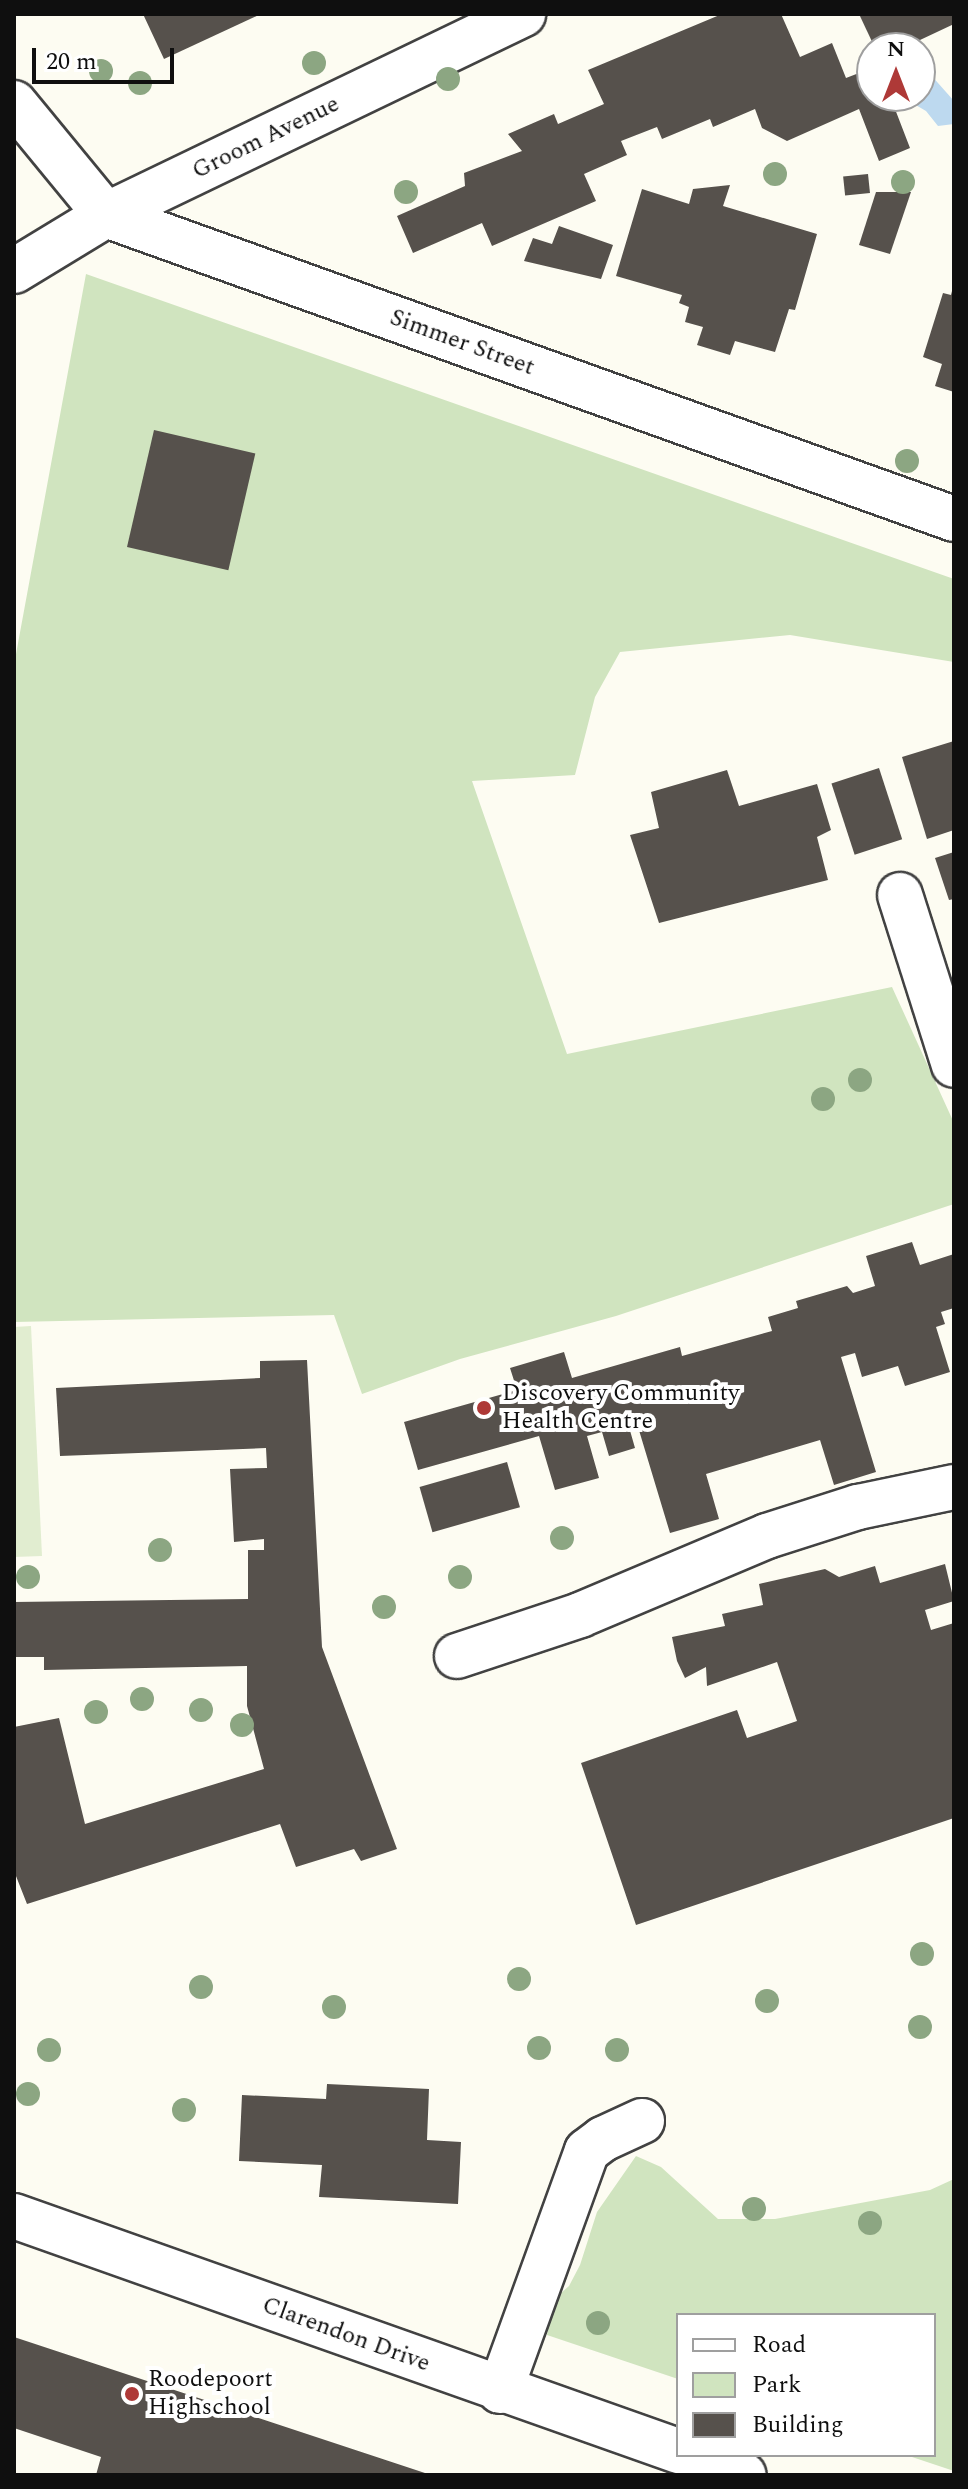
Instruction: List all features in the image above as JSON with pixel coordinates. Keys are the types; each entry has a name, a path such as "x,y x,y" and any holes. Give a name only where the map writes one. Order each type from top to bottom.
{"street":[{"name":"Groom Avenue","path":"14,271 106,215 523,14"},
{"path":"14,103 106,215"},
{"name":"Simmer Street","path":"106,215 954,519"},
{"path":"900,895 954,1065"},
{"path":"457,1656 580,1615 767,1536 858,1507 954,1487"},
{"path":"500,2391 581,2142 613,2134 642,2121"},
{"name":"Clarendon Drive","path":"14,2216 500,2391 676,2450"},
{"path":"694,2457 744,2475"}],"green space":[{"path":"86,274 954,579 954,662 790,635 620,652 595,697 575,775 472,781 567,1054 892,987 954,1123 954,1204 616,1316 460,1359 362,1394 334,1315 14,1322 14,665"},
{"path":"31,1326 42,1556 14,1557 14,1327"},
{"path":"636,2156 661,2167 718,2219 775,2219 930,2190 954,2179 954,2471 912,2457 936,2457 936,2313 676,2313 676,2378 547,2335 552,2301 569,2286 580,2265 597,2212"}],"water":[{"path":"936,81 954,101 954,124 938,126 927,112 936,112"}],"building":[{"path":"143,14 261,14 164,59"},
{"path":"722,14 781,14 800,57 832,43 846,78 856,74 856,110 787,141 762,128 755,109 713,127 710,119 662,139 657,127 621,141 627,155 584,174 596,201 492,246 482,223 413,253 397,216 465,186 464,173 522,151 508,134 554,114 558,124 604,104 588,70"},
{"path":"859,14 954,14 954,24 936,32 867,32"},
{"path":"860,112 896,112 910,148 879,161"},
{"path":"868,174 870,193 845,196 843,177"},
{"path":"730,185 723,206 817,234 795,310 789,309 775,352 735,341 730,355 697,345 703,327 685,322 689,307 679,303 682,295 616,276 642,189 689,204 693,189"},
{"path":"876,192 911,192 890,254 859,245"},
{"path":"559,226 613,245 601,279 524,261 533,238 552,244"},
{"path":"953,287 954,392 935,386 942,364 923,357 943,293 951,295"},
{"path":"154,430 255,453 228,570 127,547"},
{"path":"954,741 954,830 927,839 902,757"},
{"path":"879,768 902,839 855,855 831,783"},
{"path":"727,770 739,806 817,784 831,830 817,837 828,880 659,923 630,835 659,828 651,792"},
{"path":"954,852 954,899 949,900 935,858"},
{"path":"912,1242 920,1265 954,1254 954,1308 941,1312 945,1324 936,1327 950,1372 905,1386 898,1366 862,1377 855,1353 841,1357 876,1472 834,1485 820,1440 706,1474 719,1519 670,1533 635,1417 627,1420 635,1448 609,1456 602,1432 587,1436 599,1478 555,1490 539,1436 418,1470 404,1422 517,1390 510,1368 564,1352 572,1378 680,1347 682,1356 772,1331 768,1317 798,1308 796,1301 847,1286 853,1293 875,1286 866,1256"},
{"path":"307,1360 322,1647 397,1849 361,1861 354,1849 296,1867 280,1824 27,1904 14,1871 14,1727 59,1718 85,1824 264,1769 247,1706 247,1666 44,1670 44,1657 14,1657 14,1602 248,1599 248,1550 264,1550 264,1539 234,1542 230,1469 267,1468 266,1448 60,1456 56,1388 260,1378 260,1361"},
{"path":"507,1462 520,1507 432,1532 420,1487"},
{"path":"945,1564 954,1601 925,1610 931,1630 954,1623 954,1818 636,1925 581,1763 737,1710 747,1738 797,1721 777,1662 707,1686 706,1667 685,1678 677,1661 672,1637 725,1626 722,1614 763,1605 759,1584 825,1569 839,1577 875,1566 880,1583"},
{"path":"327,2084 429,2089 427,2140 461,2142 458,2204 319,2197 322,2165 239,2161 242,2095 326,2099"},
{"name":"Roodepoort Highschool","path":"14,2337 428,2475 96,2475 101,2457 14,2428"}],"place":[{"name":"Discovery Community Health Centre","path":"484,1408"},
{"name":"Roodepoort Highschool","path":"132,2394"}]}
